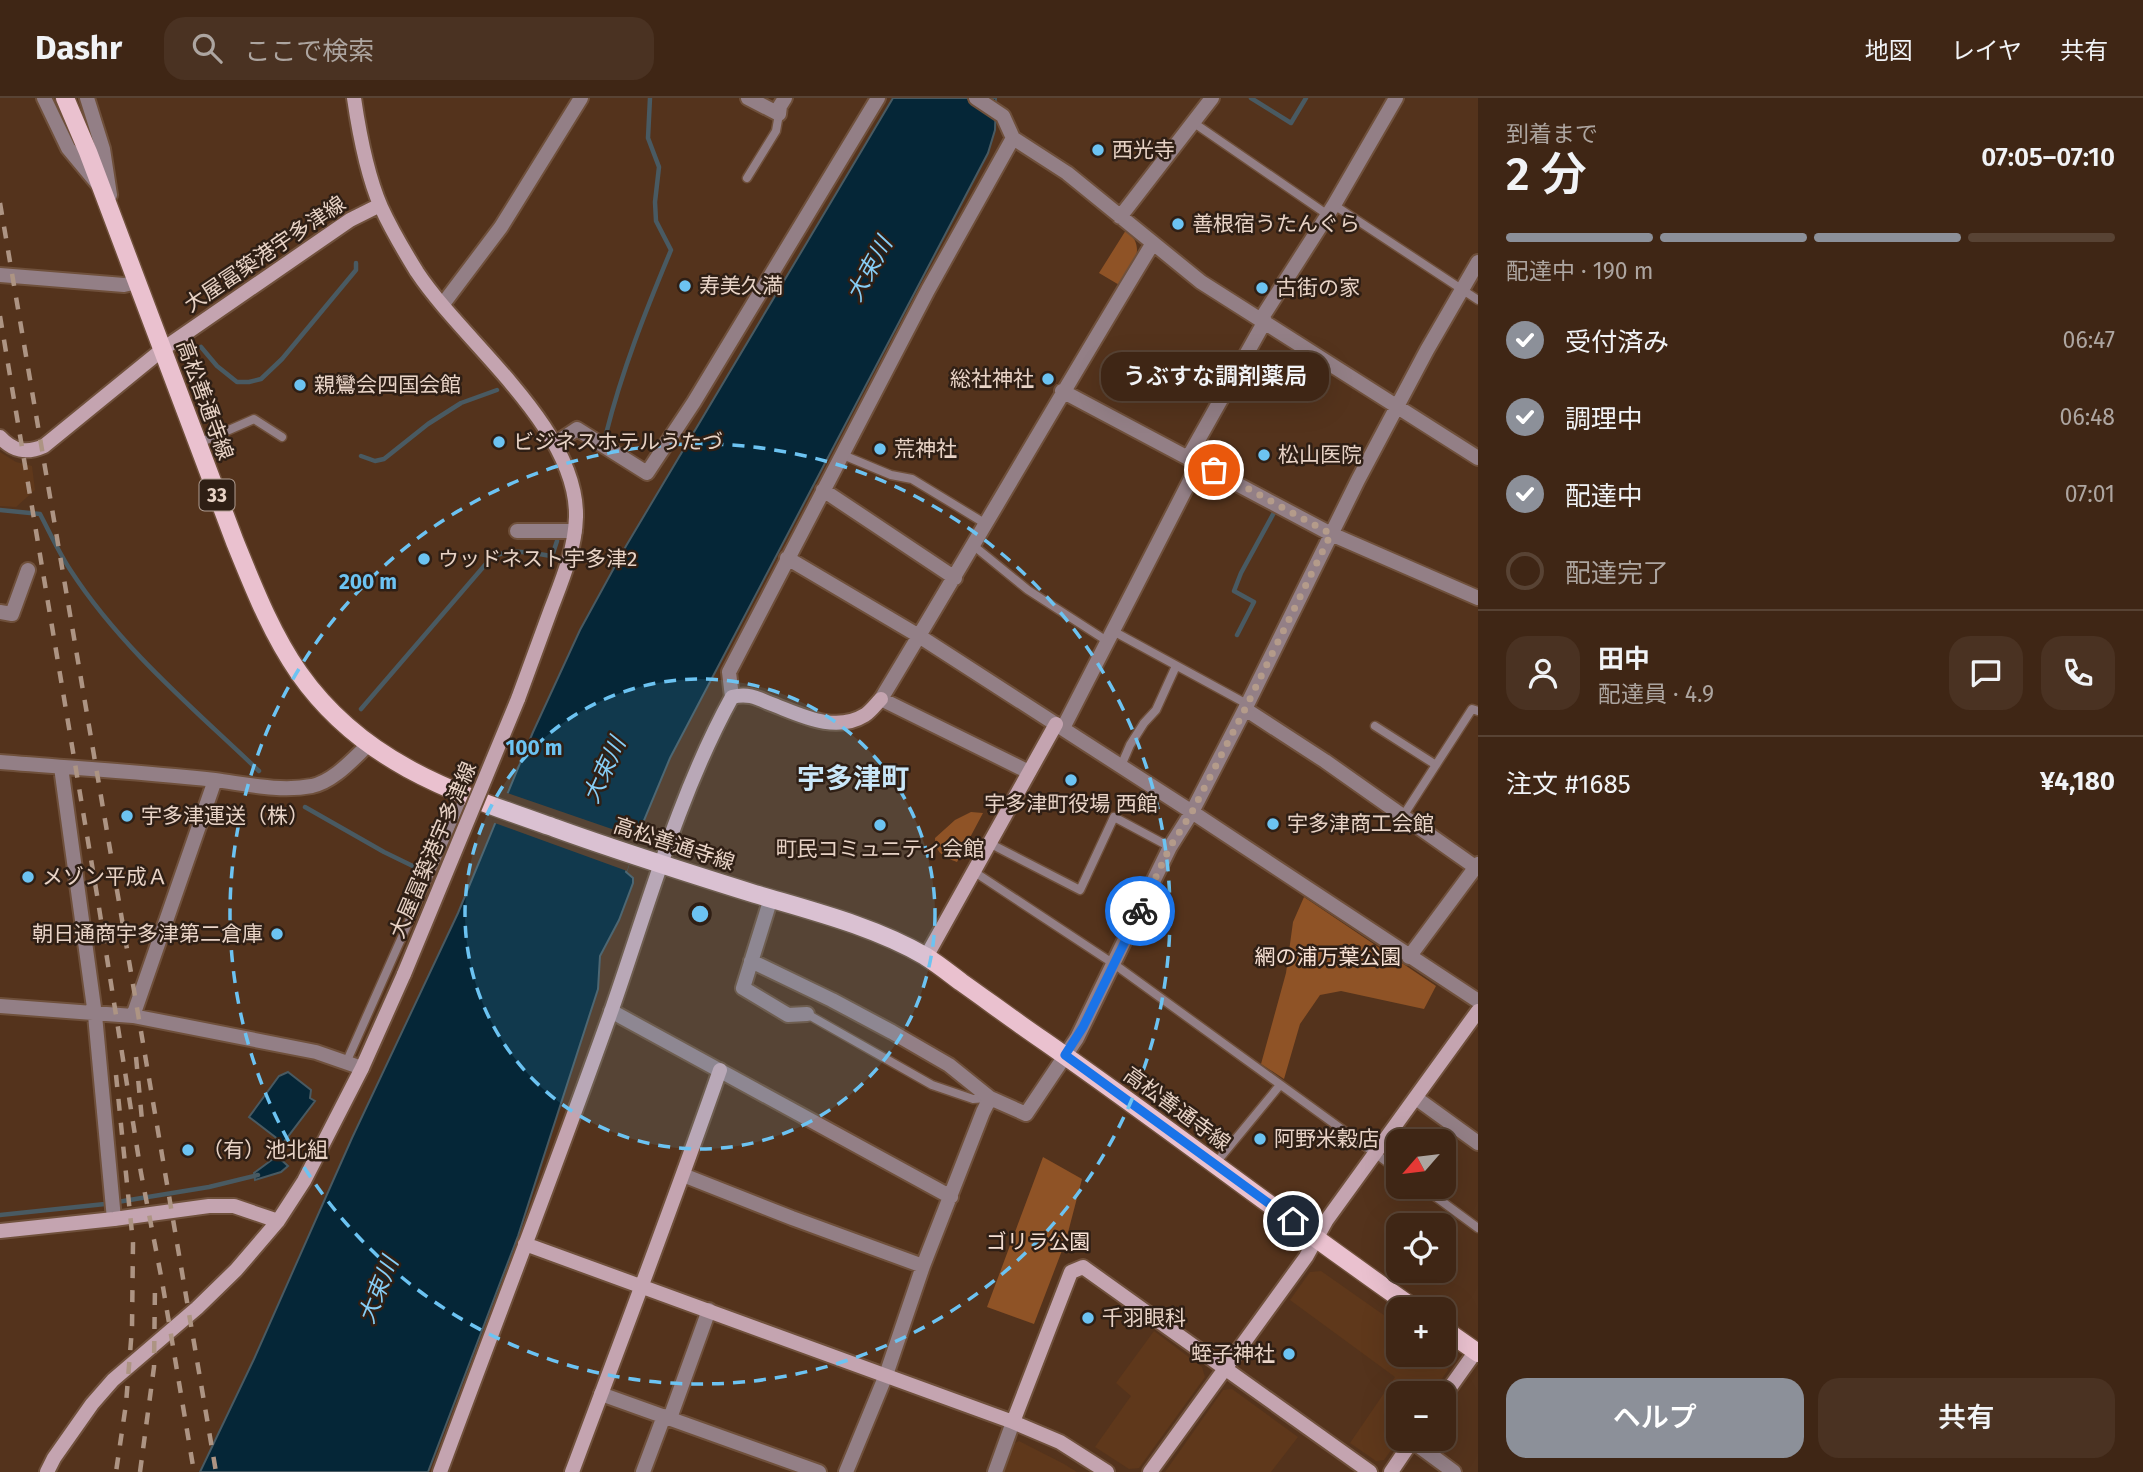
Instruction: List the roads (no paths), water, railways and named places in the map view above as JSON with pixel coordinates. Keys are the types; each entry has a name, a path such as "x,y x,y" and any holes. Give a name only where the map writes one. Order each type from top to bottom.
{"main road":[{"name":"高松善通寺線","path":"65,98 257,595 299,673 323,702 368,745 424,779 495,807 632,856 827,915 873,932 926,957 1398,1297"},
{"path":"1456,1337 1477,1351"}],"street":[{"path":"44,98 68,148 102,189"},
{"path":"87,98 103,149 113,218"},
{"path":"354,98 370,173 380,205"},
{"path":"747,98 779,114 785,98"},
{"path":"556,443 576,429 647,473 694,402 878,98"},
{"path":"976,98 1003,116 1013,138 1067,173 1201,282 1478,458"},
{"path":"926,957 1029,772 1059,726 1110,636 1263,320 1396,98"},
{"path":"443,304 501,227 575,100"},
{"path":"1120,217 1194,122 1204,101"},
{"path":"440,1472 611,1011 660,865 694,779 732,697 729,672 928,290 1013,138"},
{"name":"大屋冨築港宇多津線","path":"0,437 9,445 31,452 44,446 163,349 350,220 380,205 419,274 556,443 568,470 574,493 575,531 570,556 518,699 404,974 362,1068 304,1181 278,1221 236,1270 197,1308 113,1380 72,1430 47,1472"},
{"path":"732,697 748,695 813,720 828,723 848,721 865,715 881,699 974,546 1062,391 1153,243"},
{"path":"751,961 892,1032 949,1065 990,1098 1026,1114 1077,1038 1170,847 1192,812 1331,534 1427,350 1478,262"},
{"path":"0,275 124,285 137,282"},
{"path":"1062,391 1331,534 1478,598"},
{"path":"823,490 955,578"},
{"path":"517,531 575,531"},
{"path":"787,558 919,636 1192,812 1478,1002"},
{"path":"0,612 12,614 28,570"},
{"path":"881,699 1029,772"},
{"path":"1246,706 1477,867 1409,957"},
{"path":"0,762 215,780 275,788 312,786 335,774 368,745"},
{"path":"61,767 96,1014 113,1209"},
{"path":"133,1016 215,780"},
{"path":"771,898 743,988 788,1015 807,1014"},
{"path":"0,1006 133,1016 316,1052 362,1068"},
{"path":"611,1011 951,1197"},
{"path":"1150,1472 1226,1368 1317,1238 1326,1221 1478,1011"},
{"path":"572,1472 720,1070"},
{"path":"846,1472 886,1375 923,1266 990,1098"},
{"path":"1416,1098 1478,1143"},
{"path":"683,1175 923,1266"},
{"path":"0,1231 113,1209 234,1206 278,1221"},
{"path":"525,1244 1013,1422 1060,1442 1107,1472"},
{"path":"995,1472 1071,1272 1083,1267 1370,1472"},
{"path":"643,1472 709,1310"},
{"path":"1455,1381 1477,1351"},
{"path":"601,1394 819,1472"},
{"path":"1391,1472 1405,1451"},
{"path":"1427,1451 1454,1472"}],"lane":[{"path":"747,178 776,131 779,114"},
{"path":"1194,122 1478,300"},
{"path":"197,444 254,419 282,437"},
{"path":"843,455 891,475 912,479 986,524"},
{"path":"974,546 1028,590 1110,636 1177,666 1246,706"},
{"path":"1121,766 1130,745 1156,710 1177,666"},
{"path":"1403,816 1472,709 1478,711"},
{"path":"1375,726 1436,765"},
{"path":"346,1063 465,795"},
{"path":"989,843 1080,890 1114,817 1170,847"},
{"path":"973,871 1114,964 1386,1161"},
{"path":"807,1014 932,1086 973,1099 990,1098"},
{"path":"1215,1164 1280,1085"},
{"path":"1439,1199 1478,1228"}],"water":[{"name":"大束川","path":"893,98 996,98 995,130 988,153 670,758 637,837 626,872 633,878 633,883 619,920 600,956 598,989 518,1236 428,1472 200,1472 458,913 533,732 580,630 626,546"},
{"path":"288,1072 311,1090 310,1098 315,1101 283,1143 249,1117 279,1076"},
{"path":"277,1156 288,1166 281,1172 255,1180 254,1173"}],"waterway":[{"path":"606,434 627,363 671,250 656,221 659,167 648,138 650,98"},
{"path":"1251,98 1291,123 1306,98"},
{"path":"201,347 217,366 237,382 261,379 282,359 356,270 356,263"},
{"path":"361,456 375,461 384,459 428,424 461,403 497,390"},
{"path":"1237,635 1254,602 1234,591 1276,509"},
{"path":"0,510 40,514 71,571 112,626 159,676 259,771"},
{"path":"361,709 491,558 514,552 552,556 557,541"},
{"path":"305,807 421,870"},
{"path":"0,1215 105,1204 209,1187 258,1175"}],"railway":[{"path":"0,203 216,1472"},
{"path":"0,316 141,1173 194,1472"},
{"path":"136,1057 142,1120"},
{"path":"116,1075 133,1243 132,1328 126,1404 116,1472"},
{"path":"140,1472 154,1367 155,1284"}],"place":[{"name":"西光寺","path":"1098,150"},
{"name":"善根宿うたんぐら","path":"1178,224"},
{"name":"寿美久満","path":"685,286"},
{"name":"古街の家","path":"1262,288"},
{"name":"総社神社","path":"1048,379"},
{"name":"親鸞会四国会館","path":"300,385"},
{"name":"ビジネスホテルうたづ","path":"499,442"},
{"name":"荒神社","path":"880,449"},
{"name":"松山医院","path":"1264,455"},
{"name":"うぶすな調剤薬局","path":"1214,470"},
{"name":"ウッドネスト宇多津2","path":"424,559"},
{"name":"宇多津町役場 西館","path":"1071,780"},
{"name":"宇多津運送（株）","path":"127,816"},
{"name":"宇多津商工会館","path":"1273,824"},
{"name":"町民コミュニティ会館","path":"880,825"},
{"name":"メゾン平成Ａ","path":"28,877"},
{"name":"朝日通商宇多津第二倉庫","path":"277,934"},
{"name":"阿野米穀店","path":"1260,1139"},
{"name":"（有）池北組","path":"188,1150"},
{"name":"千羽眼科","path":"1088,1318"},
{"name":"蛭子神社","path":"1289,1354"}],"district":[{"name":"宇多津町","path":"853,778"}],"park label":[{"name":"網の浦万葉公園","path":"1328,957"},
{"name":"ゴリラ公園","path":"1038,1242"}]}
